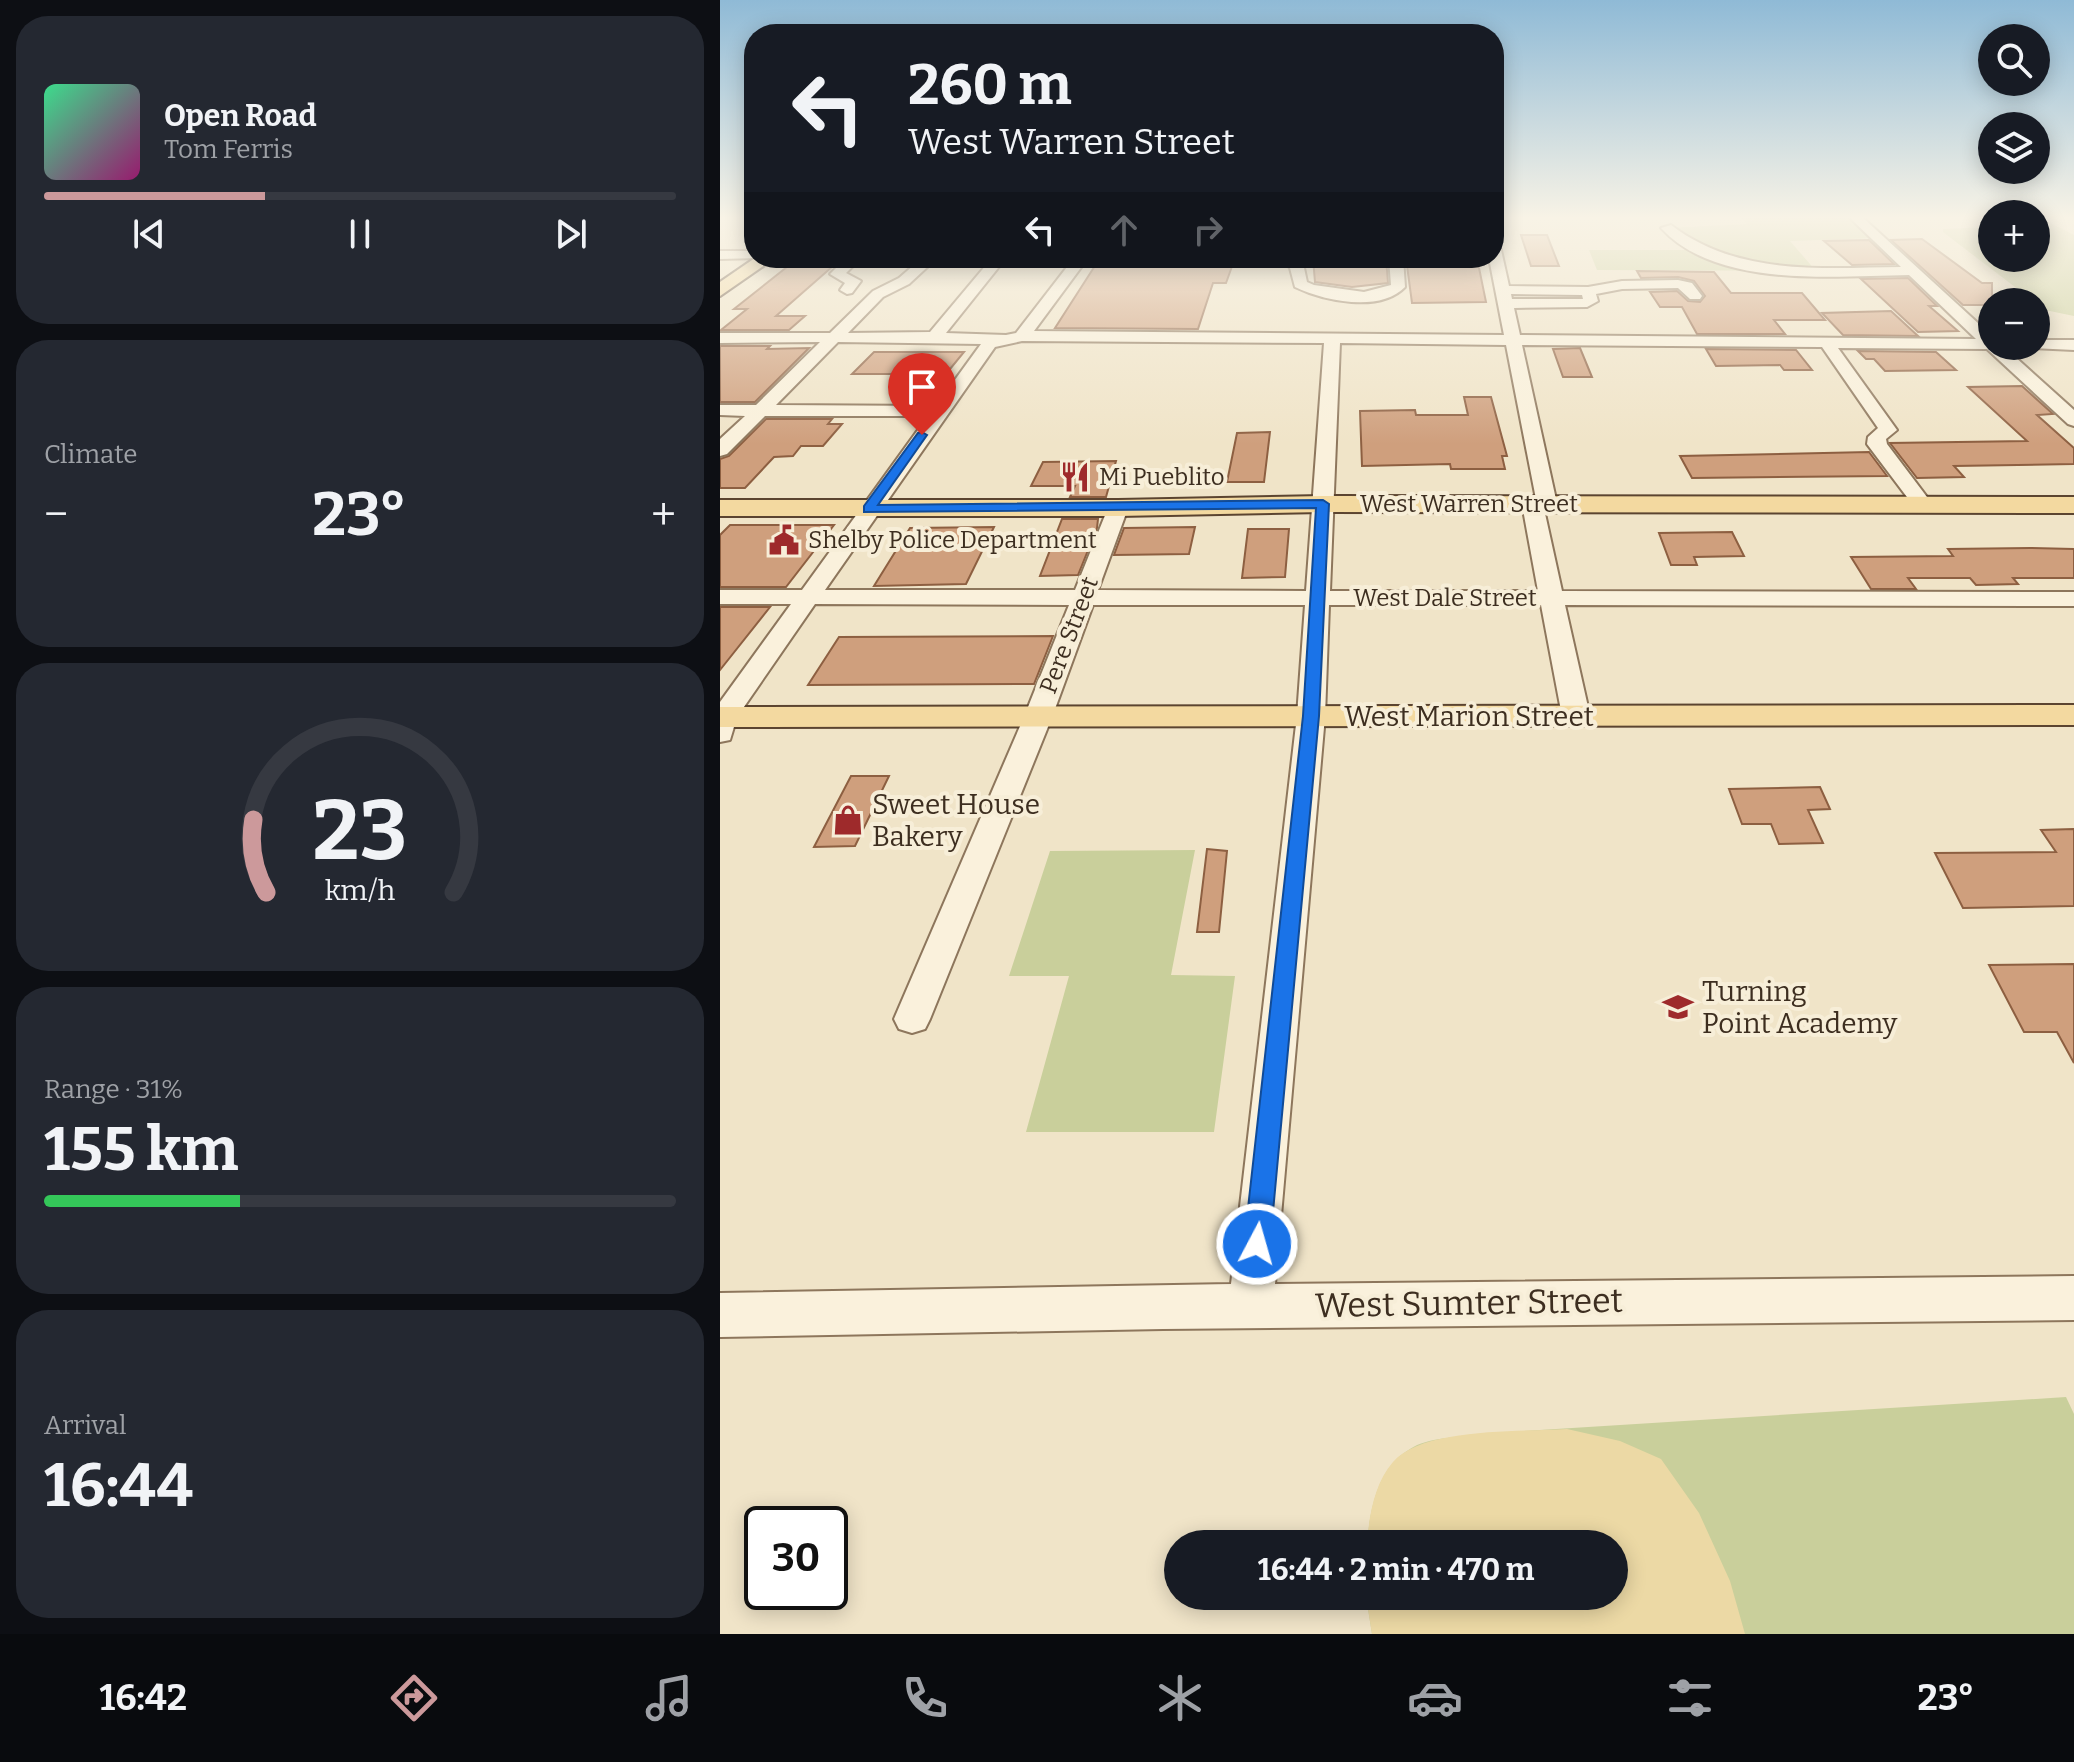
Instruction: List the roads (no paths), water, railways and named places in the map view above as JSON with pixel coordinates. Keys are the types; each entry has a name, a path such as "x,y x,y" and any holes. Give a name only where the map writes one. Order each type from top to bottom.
{"main road":[{"name":"West Warren Street","path":"720,508 1118,508 1323,504 2074,505"},
{"name":"West Marion Street","path":"721,723 1038,717 2074,715"}],"street":[{"path":"720,450 880,292"},
{"path":"934,337 971,292"},
{"path":"721,723 869,509 989,344 1015,338 1053,292"},
{"path":"1324,292 1367,296 1391,292"},
{"path":"1503,292 1539,504 1551,598 1576,716"},
{"path":"1504,297 1570,292"},
{"path":"1692,292 1695,296"},
{"path":"1935,292 1978,332"},
{"path":"720,338 1332,338 1978,345"},
{"path":"1251,1306 1311,716 1332,338"},
{"path":"1827,343 1888,430 1877,437 1877,444 1923,505"},
{"path":"2050,345 2074,345"},
{"path":"2008,360 2074,420"},
{"path":"720,410 940,411"},
{"name":"Pere Street","path":"912,1019 1038,717 1118,508"},
{"name":"West Dale Street","path":"720,597 2074,599"},
{"name":"West Sumter Street","path":"720,1315 1163,1307 2074,1298"}],"place":[{"name":"Mi Pueblito","path":"1075,477"},
{"name":"Shelby Police Department","path":"784,540"},
{"name":"Sweet House Bakery","path":"848,820"},
{"name":"Turning Point Academy","path":"1678,1007"}]}
